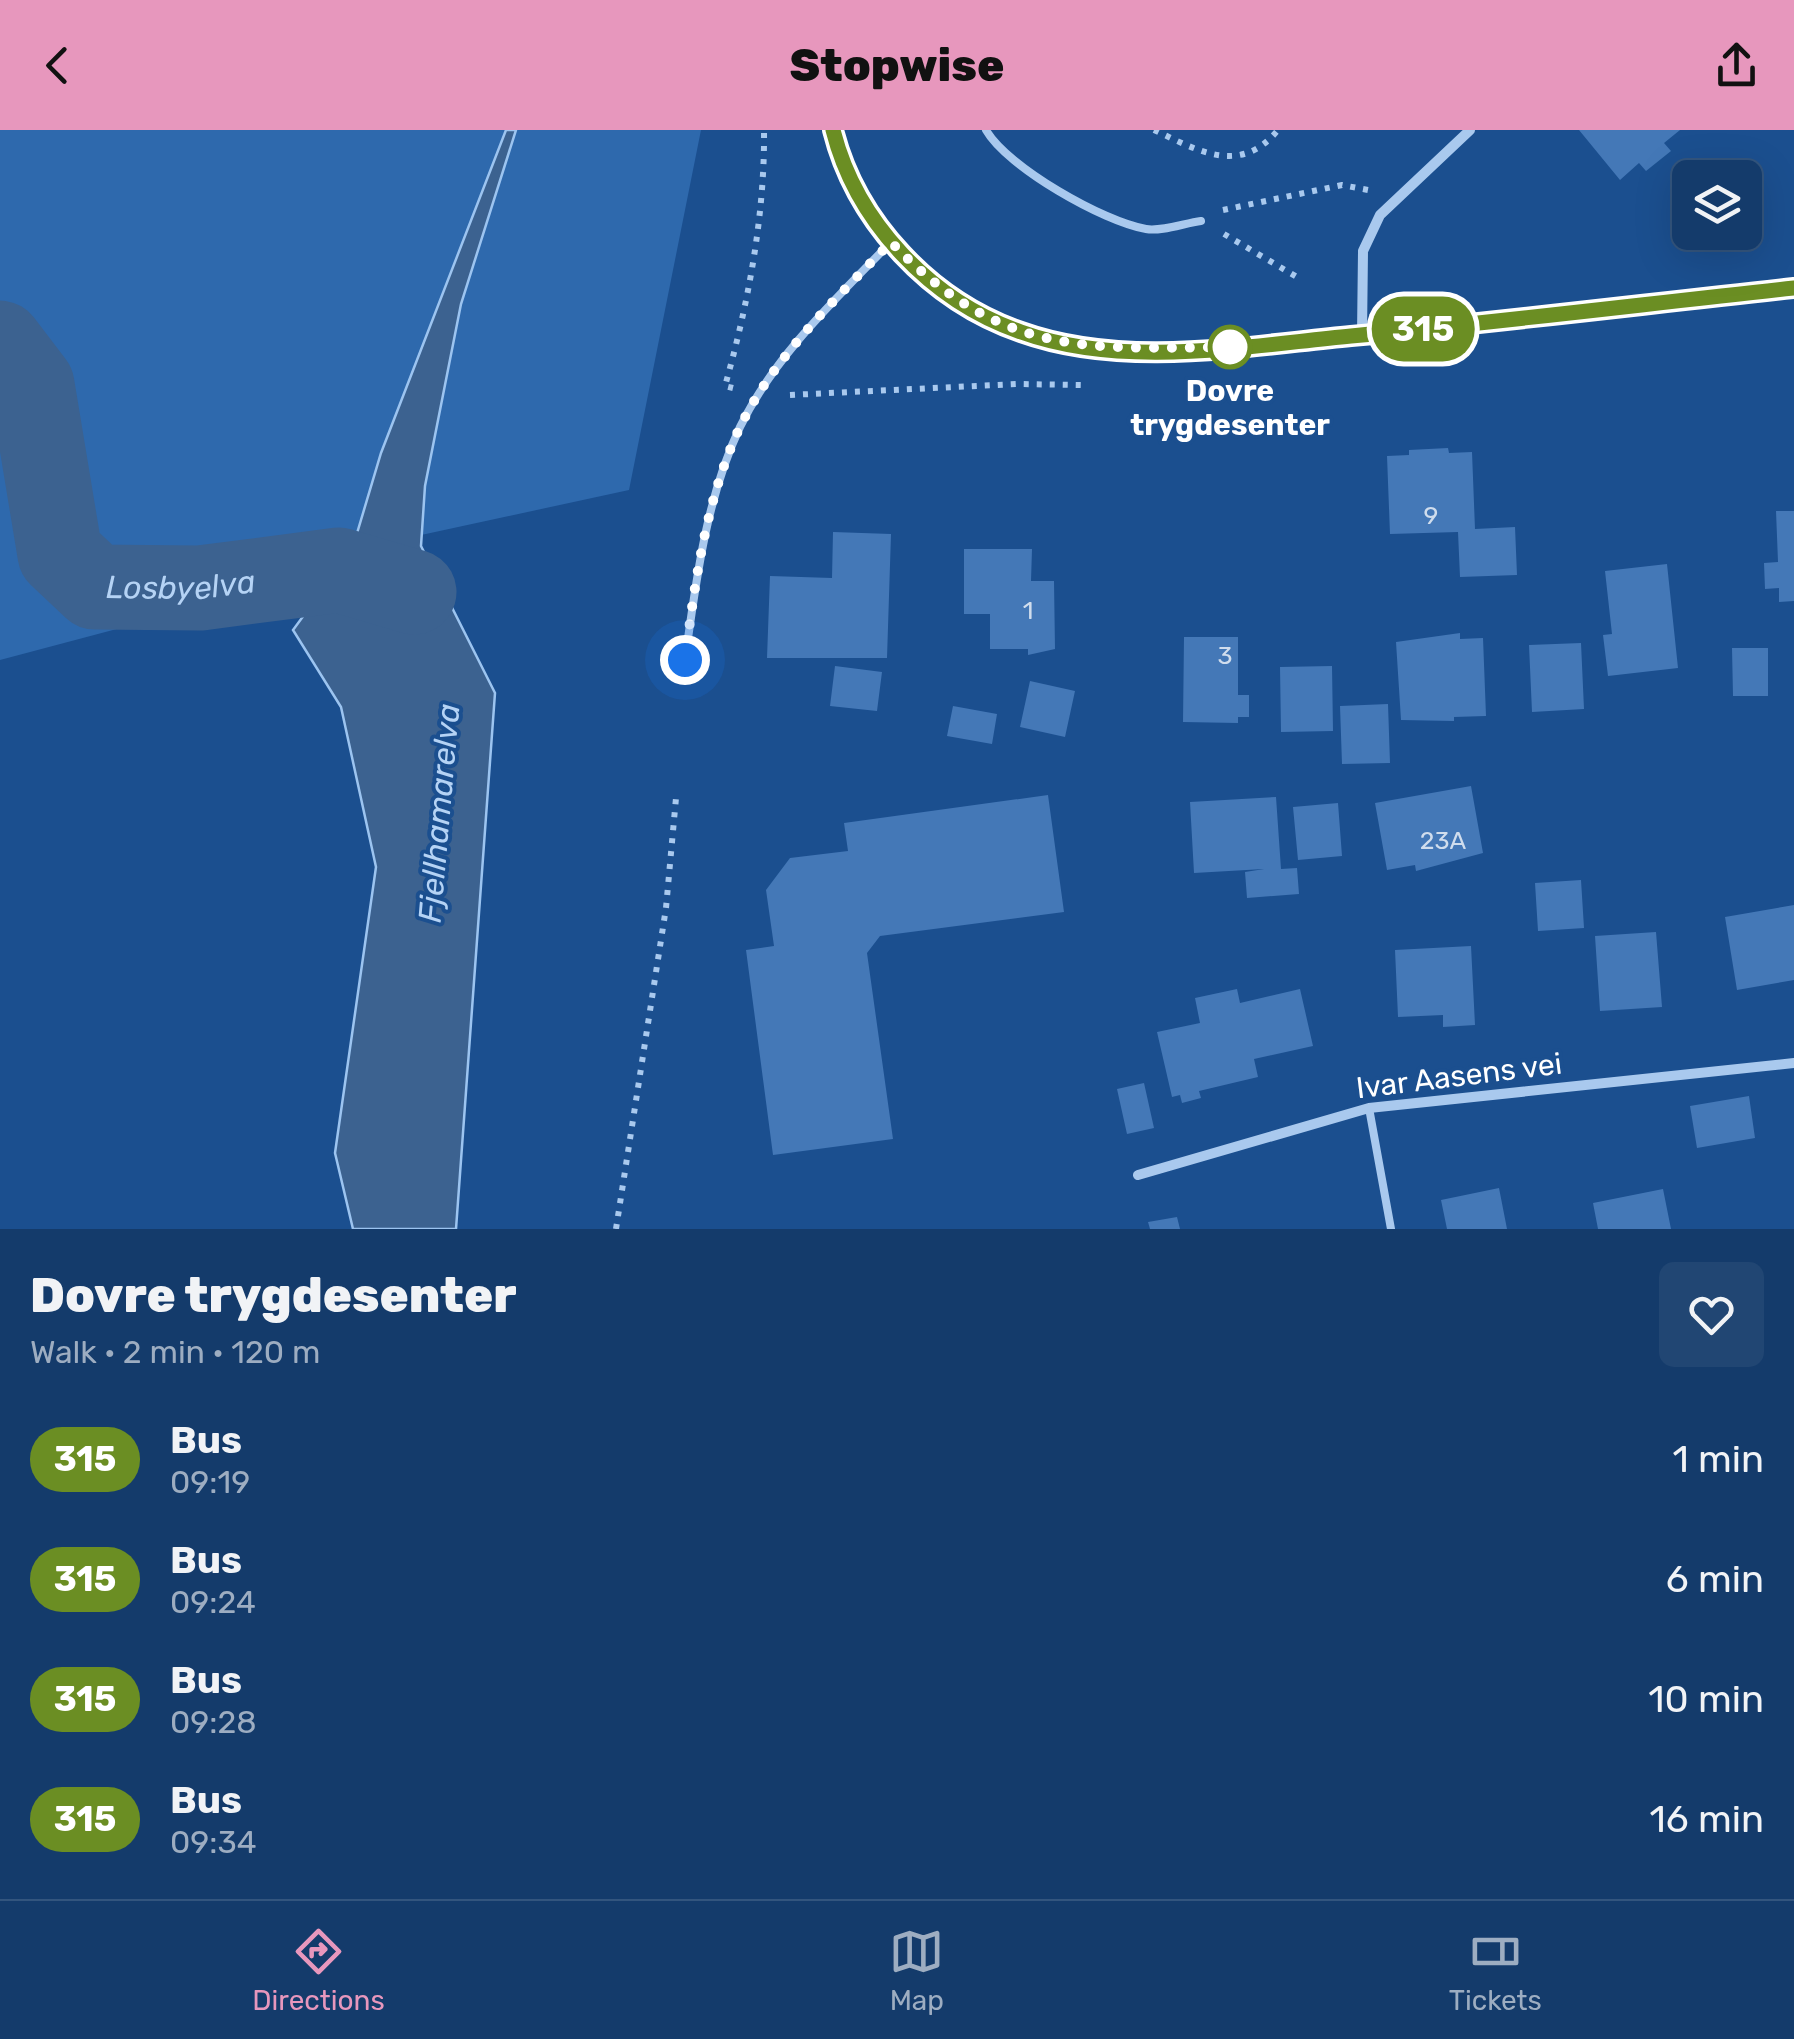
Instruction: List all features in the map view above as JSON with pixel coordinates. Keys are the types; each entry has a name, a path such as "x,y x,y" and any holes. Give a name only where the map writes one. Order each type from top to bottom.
{"main road":[{"path":"833,130 853,185 891,242 952,297 1022,333 1085,346 1142,351 1362,335 1794,288"}],"street":[{"path":"1362,335 1364,250 1380,215 1470,130"},
{"name":"Ivar Aasens vei","path":"1138,1175 1369,1108 1794,1063"}],"lane":[{"path":"986,130 1020,168 1056,190 1147,230 1200,221"},
{"path":"685,660 715,496 742,424 806,331 891,242"},
{"path":"1369,1108 1391,1229"}],"path":[{"path":"764,130 763,185 752,260 724,386 817,396 1018,384 1081,386"},
{"path":"1154,130 1216,156 1241,156 1263,149 1278,130"},
{"path":"1200,221 1238,206 1342,185 1369,191"},
{"path":"1200,221 1302,280"},
{"path":"616,1229 666,908 676,798"}],"shaded area":[{"path":"0,130 701,130 629,490 352,550 339,570 0,660"}],"water":[{"name":"Fjellhamarelva","path":"506,130 516,130 461,304 425,486 421,546 495,693 456,1229 353,1229 335,1153 376,867 341,707 293,630 352,550 381,453"}],"building":[{"path":"1579,130 1680,130 1664,143 1671,151 1646,171 1639,163 1620,180"},
{"path":"1448,448 1449,453 1472,452 1475,529 1515,527 1517,575 1460,577 1458,532 1390,534 1387,456 1409,455 1409,450"},
{"path":"1776,511 1794,511 1794,601 1779,602 1779,588 1765,589 1764,563 1778,562"},
{"path":"833,532 891,534 887,658 767,658 770,576 832,578"},
{"path":"964,549 1032,549 1031,581 1054,581 1055,649 1028,655 1028,649 990,649 990,614 964,614"},
{"path":"1667,564 1678,668 1608,676 1603,635 1612,634 1605,571"},
{"path":"1460,633 1460,639 1483,638 1486,716 1454,717 1454,721 1401,720 1396,642"},
{"path":"1184,637 1238,637 1238,695 1249,695 1249,717 1238,717 1238,723 1183,722"},
{"path":"1581,643 1584,709 1532,712 1529,645"},
{"path":"1732,648 1768,648 1768,696 1733,696"},
{"path":"835,666 882,672 877,711 830,706"},
{"path":"1332,666 1333,731 1281,732 1280,667"},
{"path":"1030,681 1075,691 1065,737 1020,727"},
{"path":"1388,704 1390,763 1342,764 1340,706"},
{"path":"953,706 997,714 992,744 947,736"},
{"path":"1471,786 1483,853 1416,871 1415,865 1387,870 1375,803"},
{"path":"1048,795 1064,912 880,936 867,953 893,1139 773,1155 746,950 774,946 766,890 790,858 848,851 844,823"},
{"path":"1276,797 1281,869 1297,868 1299,894 1247,898 1245,872 1264,869 1194,873 1190,802"},
{"path":"1338,803 1342,856 1298,860 1293,807"},
{"path":"1581,880 1584,928 1538,931 1535,883"},
{"path":"1794,905 1794,980 1737,990 1725,917"},
{"path":"1656,932 1662,1007 1600,1011 1595,936"},
{"path":"1471,946 1475,1025 1443,1027 1443,1015 1398,1017 1395,950"},
{"path":"1237,989 1240,1003 1300,989 1313,1046 1254,1059 1258,1077 1199,1091 1201,1098 1182,1103 1180,1095 1172,1097 1157,1032 1200,1023 1195,998"},
{"path":"1144,1083 1154,1128 1127,1134 1117,1089"},
{"path":"1749,1096 1755,1138 1697,1148 1690,1106"},
{"path":"1499,1188 1507,1229 1447,1229 1441,1200"},
{"path":"1663,1189 1671,1229 1598,1229 1593,1203"},
{"path":"1177,1217 1180,1229 1150,1229 1148,1222"}],"waterway":[{"name":"Losbyelva","path":"0,343 32,385 60,554 95,587 200,588 339,570 414,592"}],"bus line":[{"name":"315","path":"833,130 853,185 870,214 914,265 939,288 989,319 1054,341 1142,351 1256,345 1794,288"}],"place":[{"name":"Dovre trygdesenter","path":"1230,347"}],"route":[{"path":"685,660 704,538 727,459 742,424 806,331 891,242 939,288 989,319 1022,333 1116,350 1230,347"}]}
